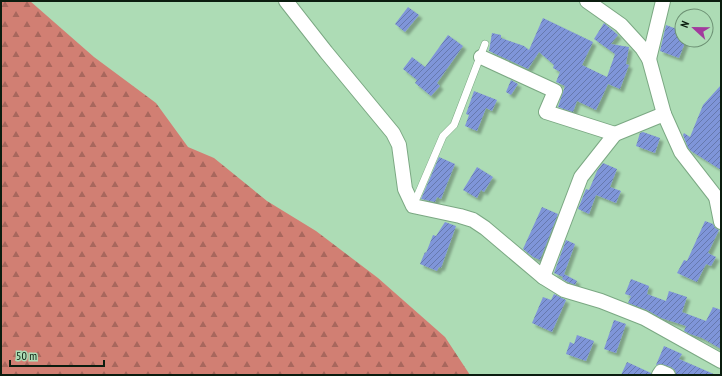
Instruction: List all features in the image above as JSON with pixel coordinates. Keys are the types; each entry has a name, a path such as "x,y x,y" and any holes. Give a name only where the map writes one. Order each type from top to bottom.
{"street":[{"path":"286,1 393,133 399,145 405,189 413,206 473,220 485,228 543,277 564,290 602,301 644,318 721,361"},
{"path":"587,1 621,25 642,48 649,59 664,114 681,152 719,198 721,222"},
{"path":"649,59 663,1"},
{"path":"483,51 555,91 546,112 615,134"},
{"path":"543,277 581,177 615,134 664,114"},
{"path":"659,375 661,372 668,375"}],"lane":[{"path":"413,206 443,136 454,125 483,51"}],"green space":[{"path":"1,1 30,1 94,57 156,103 188,147 214,158 267,201 316,231 378,278 445,337 470,375 1,375"}],"building":[{"path":"408,7 419,15 405,32 395,24"},
{"path":"543,18 593,42 582,65 607,77 615,54 594,39 604,23 618,35 611,44 629,47 626,64 629,65 620,89 608,84 596,110 577,101 573,112 558,107 565,86 556,82 560,72 553,68 554,65 539,52 528,69 489,51 492,33 501,35 501,38 524,46 529,50"},
{"path":"666,25 674,28 674,48 683,48 679,58 660,51"},
{"path":"448,35 463,46 437,83 440,86 431,96 415,83 417,80 403,69 412,57 425,67"},
{"path":"511,80 518,84 511,95 506,92"},
{"path":"721,85 721,170 691,151 688,148 683,135 684,133 690,137 703,105"},
{"path":"474,91 497,100 492,111 486,108 477,131 465,126 469,115 466,114"},
{"path":"643,132 660,138 655,153 636,146 640,133"},
{"path":"439,157 455,164 441,199 437,197 435,202 421,199"},
{"path":"603,163 617,169 610,187 621,191 616,203 596,195 589,214 578,209 586,189 589,190 597,171"},
{"path":"477,167 493,177 484,192 481,190 477,198 463,190"},
{"path":"542,207 558,214 540,260 533,257 523,249"},
{"path":"705,221 713,224 715,228 719,230 708,253 716,257 711,266 706,264 697,282 677,273 684,260 687,261"},
{"path":"445,222 456,226 441,268 439,267 437,271 420,264 433,235 436,236"},
{"path":"566,240 575,244 564,274 577,281 575,285 562,279 563,277 554,273"},
{"path":"631,279 649,286 647,294 666,301 669,291 687,297 682,312 706,321 713,307 721,310 721,349 702,338 684,331 686,326 661,318 647,310 628,303 631,296 625,294"},
{"path":"554,294 566,300 552,332 532,323 543,297 551,300"},
{"path":"614,320 626,324 616,353 604,349"},
{"path":"577,335 594,341 586,361 566,354 570,342 574,344"},
{"path":"664,346 682,354 679,359 716,375 676,375 675,370 671,367 661,364 656,365"},
{"path":"627,362 651,373 651,375 621,375"}]}
